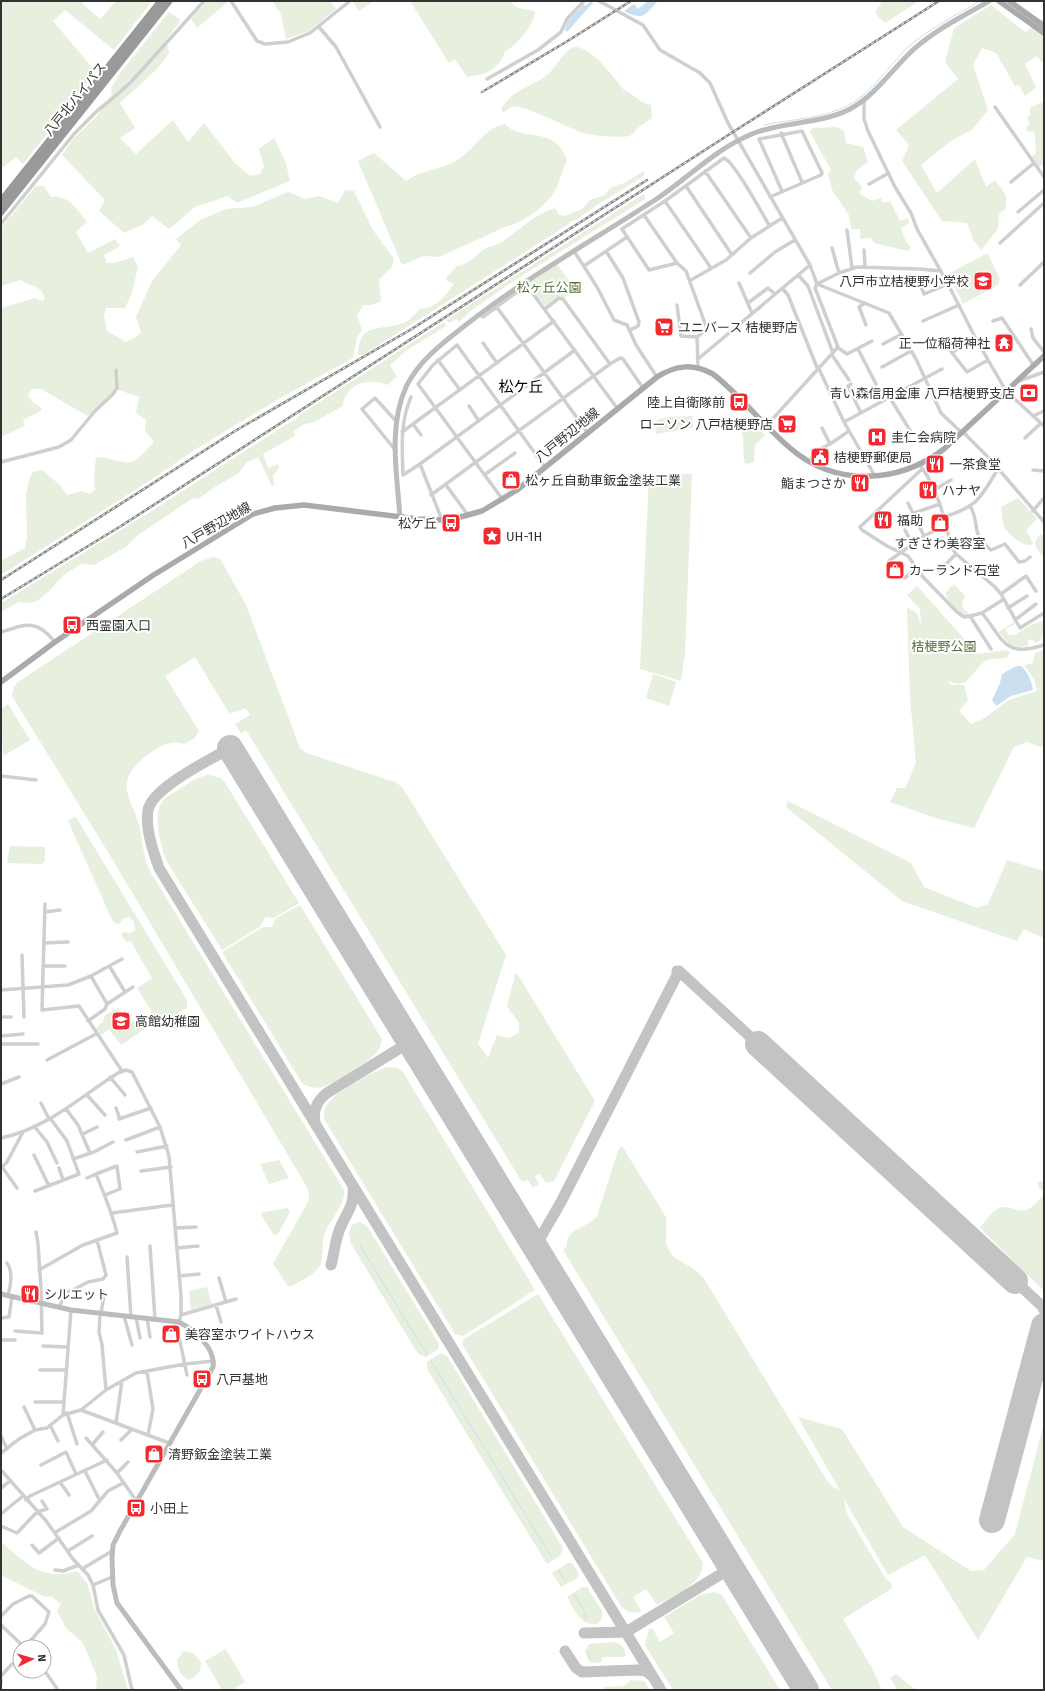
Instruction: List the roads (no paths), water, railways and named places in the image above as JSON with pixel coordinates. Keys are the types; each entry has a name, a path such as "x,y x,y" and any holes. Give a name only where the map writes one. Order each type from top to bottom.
{"highway":[{"name":"八戸北バイパス","path":"1,201 161,1"},
{"name":"八戸北バイパス","path":"1,212 169,1"}],"main road":[{"path":"999,1 1044,33"},
{"path":"1009,1 1044,26"},
{"name":"八戸野辺地線","path":"1,682 55,642 152,576 253,514 275,508 304,505 400,517 442,520 468,515 503,500 546,468 617,408 657,377 674,368 698,367 713,374 790,448 809,461 841,473 875,476 894,474 921,467 944,449 1044,356"}],"street":[{"path":"1,224 74,134 142,70 204,1"},
{"path":"231,1 257,41 265,44 288,42 300,38 319,27 350,1"},
{"path":"487,79 538,50 561,32 567,19 584,1"},
{"path":"599,1 642,25 660,50 705,78 710,83 722,113 810,265 817,284 815,288 837,347 847,354 872,341"},
{"path":"400,517 396,452 396,421 406,387 424,361 433,351 497,301 666,193 738,141 765,130 830,117 847,111 875,92 916,47 989,1"},
{"path":"319,27 336,47 380,127"},
{"path":"864,100 864,119 888,173 911,213 917,229 948,284 976,339 1006,392 1043,425 1024,438"},
{"path":"995,107 1044,177"},
{"path":"770,197 821,174 822,169 802,131 781,133 759,139 782,191"},
{"path":"781,133 802,182"},
{"path":"677,263 649,270 622,229 665,201 724,158 727,159 770,225"},
{"path":"1011,182 1034,163"},
{"path":"705,171 751,238"},
{"path":"869,184 888,173"},
{"path":"686,186 732,255"},
{"path":"1018,212 1044,190"},
{"path":"665,201 711,268"},
{"path":"1000,243 1044,202"},
{"path":"644,215 677,263 686,271 691,280 707,329 697,337 681,336 677,305"},
{"path":"691,280 732,255 751,238 782,218"},
{"path":"847,230 852,268"},
{"path":"584,266 627,237"},
{"path":"750,273 776,252 795,240"},
{"path":"832,248 839,273"},
{"path":"864,250 865,266"},
{"path":"574,251 614,320 627,325 636,345 657,377"},
{"path":"606,251 623,278 639,322 638,326 630,330"},
{"path":"1020,286 1044,262"},
{"path":"698,359 810,265"},
{"path":"817,284 852,268 865,266 941,271"},
{"path":"798,275 808,286 832,354 849,380"},
{"path":"739,282 752,313"},
{"path":"817,284 889,313 900,335 911,351 941,413 998,469 1044,522"},
{"path":"921,286 924,294 948,284"},
{"path":"479,314 482,317 527,286 617,408"},
{"path":"748,303 768,288 775,294"},
{"path":"782,288 788,295 819,369 844,422 875,476"},
{"path":"545,309 559,298 563,299 610,364"},
{"path":"865,303 859,307 866,325"},
{"path":"923,321 959,305"},
{"path":"496,306 522,344 588,433"},
{"path":"993,321 1002,318 1034,366"},
{"path":"402,432 554,321"},
{"path":"1031,329 1033,338 1044,352"},
{"path":"883,344 900,335"},
{"path":"697,337 698,367"},
{"path":"953,352 976,339"},
{"path":"942,340 953,352 967,372 988,360"},
{"path":"483,343 497,362"},
{"path":"503,500 418,384 438,360 457,345 546,468"},
{"path":"767,425 819,369 837,347"},
{"path":"858,349 876,384"},
{"path":"411,397 405,413 402,432 403,475 575,350"},
{"path":"882,366 911,351"},
{"path":"431,495 476,464 620,358 623,358 643,388"},
{"path":"438,360 460,390"},
{"path":"844,422 942,369"},
{"path":"1,462 59,447 71,440 95,411 113,394 117,388 116,370"},
{"path":"1017,381 1044,372"},
{"path":"851,384 848,386 861,413"},
{"path":"396,421 375,398 362,409 396,452"},
{"path":"890,398 912,432"},
{"path":"468,406 479,421"},
{"path":"1033,416 1044,411"},
{"path":"413,424 421,435"},
{"path":"822,428 830,444"},
{"path":"809,461 818,450 849,431"},
{"path":"484,474 515,453"},
{"path":"420,464 442,520"},
{"path":"1004,599 982,613 970,616 960,615 933,588 908,556 872,537 860,527 921,467 940,504 950,545 956,554 996,587 1002,594 1008,608 1020,628 1044,613"},
{"path":"944,517 970,506 983,496 998,469"},
{"path":"1033,470 1044,471"},
{"path":"934,490 951,480"},
{"path":"446,485 468,515"},
{"path":"1033,510 1044,498"},
{"path":"908,503 924,536"},
{"path":"914,513 940,504"},
{"path":"970,506 976,518 978,537 990,550 1005,544 1019,562 1030,558"},
{"path":"889,561 913,546 924,536 946,525"},
{"path":"905,530 913,546"},
{"path":"939,571 956,554"},
{"path":"905,578 917,567"},
{"path":"1002,594 1026,576 1036,591"},
{"path":"1008,608 1027,596"},
{"path":"1015,620 1036,604"},
{"path":"982,613 1010,648 1020,650 1044,646"},
{"path":"970,616 991,649"},
{"path":"1,632 28,625 39,627 55,642"},
{"path":"1,776 36,780"},
{"path":"45,904 42,1010 79,1006 88,1022 122,1071"},
{"path":"45,912 60,910"},
{"path":"44,943 68,942"},
{"path":"22,955 24,1016"},
{"path":"1,990 24,990 68,985 110,967 122,958"},
{"path":"43,966 65,966"},
{"path":"110,967 125,992"},
{"path":"91,976 107,1004"},
{"path":"88,1022 105,1009 107,1004 133,987"},
{"path":"1,1017 11,1017"},
{"path":"1,1036 23,1034"},
{"path":"47,1060 96,1034"},
{"path":"1,1044 18,1043 22,1046 38,1044"},
{"path":"1,1138 23,1132 66,1110 110,1077 122,1071 129,1070 132,1072 160,1127 167,1146 171,1168 172,1205 177,1248 181,1315 177,1322 187,1375"},
{"path":"110,1077 125,1095"},
{"path":"1,1084 20,1078"},
{"path":"87,1095 105,1115"},
{"path":"34,1192 79,1174 62,1133 49,1118 40,1103"},
{"path":"116,1108 120,1119 151,1108"},
{"path":"66,1110 78,1125 90,1153"},
{"path":"34,1126 47,1142 57,1163"},
{"path":"83,1134 97,1127"},
{"path":"126,1140 160,1127"},
{"path":"17,1188 1,1168 23,1132"},
{"path":"73,1159 113,1142"},
{"path":"138,1152 167,1146"},
{"path":"34,1155 49,1186"},
{"path":"87,1178 117,1166 120,1189 105,1195"},
{"path":"59,1168 63,1180"},
{"path":"141,1171 171,1168"},
{"path":"39,1270 83,1245 117,1233 112,1212 96,1174"},
{"path":"112,1212 172,1205"},
{"path":"175,1228 196,1227"},
{"path":"15,1331 42,1333 42,1304 36,1232"},
{"path":"59,1308 65,1293 88,1282 104,1279 106,1275 98,1240"},
{"path":"150,1246 155,1319"},
{"path":"177,1248 198,1246"},
{"path":"127,1257 134,1317 140,1338"},
{"path":"2,1318 10,1317 10,1267 7,1263"},
{"path":"179,1276 199,1274"},
{"path":"219,1278 226,1302"},
{"path":"1,1294 71,1310 177,1322 194,1332 213,1356 213,1367 120,1530 112,1551 112,1577 115,1597 120,1608 181,1690"},
{"path":"104,1295 99,1338 102,1345 106,1390"},
{"path":"181,1315 236,1299"},
{"path":"216,1305 221,1322"},
{"path":"71,1310 64,1402 65,1414 77,1444"},
{"path":"124,1316 132,1346"},
{"path":"147,1318 150,1337"},
{"path":"1,1340 15,1340"},
{"path":"43,1346 68,1347"},
{"path":"1,1453 35,1430 50,1425 65,1414 81,1410 106,1390 136,1373 185,1364 214,1361"},
{"path":"40,1370 66,1370"},
{"path":"147,1371 153,1409 148,1435"},
{"path":"116,1423 122,1381"},
{"path":"35,1402 64,1402"},
{"path":"24,1407 35,1430"},
{"path":"81,1410 170,1443"},
{"path":"50,1425 58,1441"},
{"path":"121,1440 132,1429"},
{"path":"92,1445 103,1432"},
{"path":"1,1436 7,1449"},
{"path":"86,1438 117,1472 137,1502"},
{"path":"41,1465 66,1452 76,1474"},
{"path":"26,1500 30,1496 107,1460"},
{"path":"117,1472 128,1462"},
{"path":"1,1470 26,1500 56,1532 68,1551 88,1575 93,1586 98,1610 124,1655 132,1690"},
{"path":"85,1471 100,1501"},
{"path":"1,1488 10,1481"},
{"path":"60,1482 69,1495"},
{"path":"56,1532 91,1510 108,1491 124,1483"},
{"path":"1,1514 23,1496"},
{"path":"1,1526 18,1533 37,1512 47,1509 42,1501"},
{"path":"68,1551 92,1536"},
{"path":"32,1545 39,1553 59,1538"},
{"path":"55,1570 63,1571 80,1567 112,1551"},
{"path":"93,1586 112,1577"},
{"path":"1,1616 13,1604 32,1596 49,1612 45,1624 31,1639"},
{"path":"1,1625 16,1639"},
{"path":"1,1676 12,1664"},
{"path":"50,1679 58,1690"}],"water":[{"path":"591,1 593,3 567,32 565,30 568,21 584,4 585,6"},
{"path":"648,1 658,1 643,15 635,16 624,11 634,4 638,9"},
{"path":"1016,666 1021,666 1026,671 1031,681 1033,690 1011,696 996,706 992,700 1000,683 1002,674"}],"waterway":[{"path":"764,125 827,114 847,106 865,94 900,55 916,40 943,22 980,1"},
{"path":"360,1245 427,1355"},
{"path":"431,1361 552,1558"},
{"path":"559,1571 566,1582"},
{"path":"574,1594 585,1612 586,1621"},
{"path":"588,1653 590,1660"}],"railway":[{"path":"482,92 631,1"},
{"path":"1,599 121,526 939,1"},
{"path":"1,580 235,431 410,330 647,180"}],"place":[{"name":"八戸市立桔梗野小学校","path":"983,281"},
{"name":"ユニバース 桔梗野店","path":"664,327"},
{"name":"正一位稲荷神社","path":"1004,343"},
{"name":"青い森信用金庫 八戸桔梗野支店","path":"1029,393"},
{"name":"陸上自衛隊前","path":"739,402"},
{"name":"ローソン 八戸桔梗野店","path":"787,424"},
{"name":"圭仁会病院","path":"877,437"},
{"name":"桔梗野郵便局","path":"820,457"},
{"name":"一茶食堂","path":"935,464"},
{"name":"松ヶ丘自動車鈑金塗装工業","path":"511,480"},
{"name":"鮨まつさか","path":"860,483"},
{"name":"ハナヤ","path":"928,490"},
{"name":"福助","path":"883,520"},
{"name":"松ケ丘","path":"451,523"},
{"name":"すぎさわ美容室","path":"940,523"},
{"name":"UH-1H","path":"492,536"},
{"name":"カーランド石堂","path":"895,570"},
{"name":"西霊園入口","path":"72,625"},
{"name":"高館幼稚園","path":"121,1021"},
{"name":"シルエット","path":"30,1294"},
{"name":"美容室ホワイトハウス","path":"171,1334"},
{"name":"八戸基地","path":"202,1379"},
{"name":"清野鈑金塗装工業","path":"154,1454"},
{"name":"小田上","path":"136,1508"}],"district":[{"name":"松ケ丘","path":"521,387"}],"park label":[{"name":"松ヶ丘公園","path":"549,287"},
{"name":"桔梗野公園","path":"944,646"}]}
